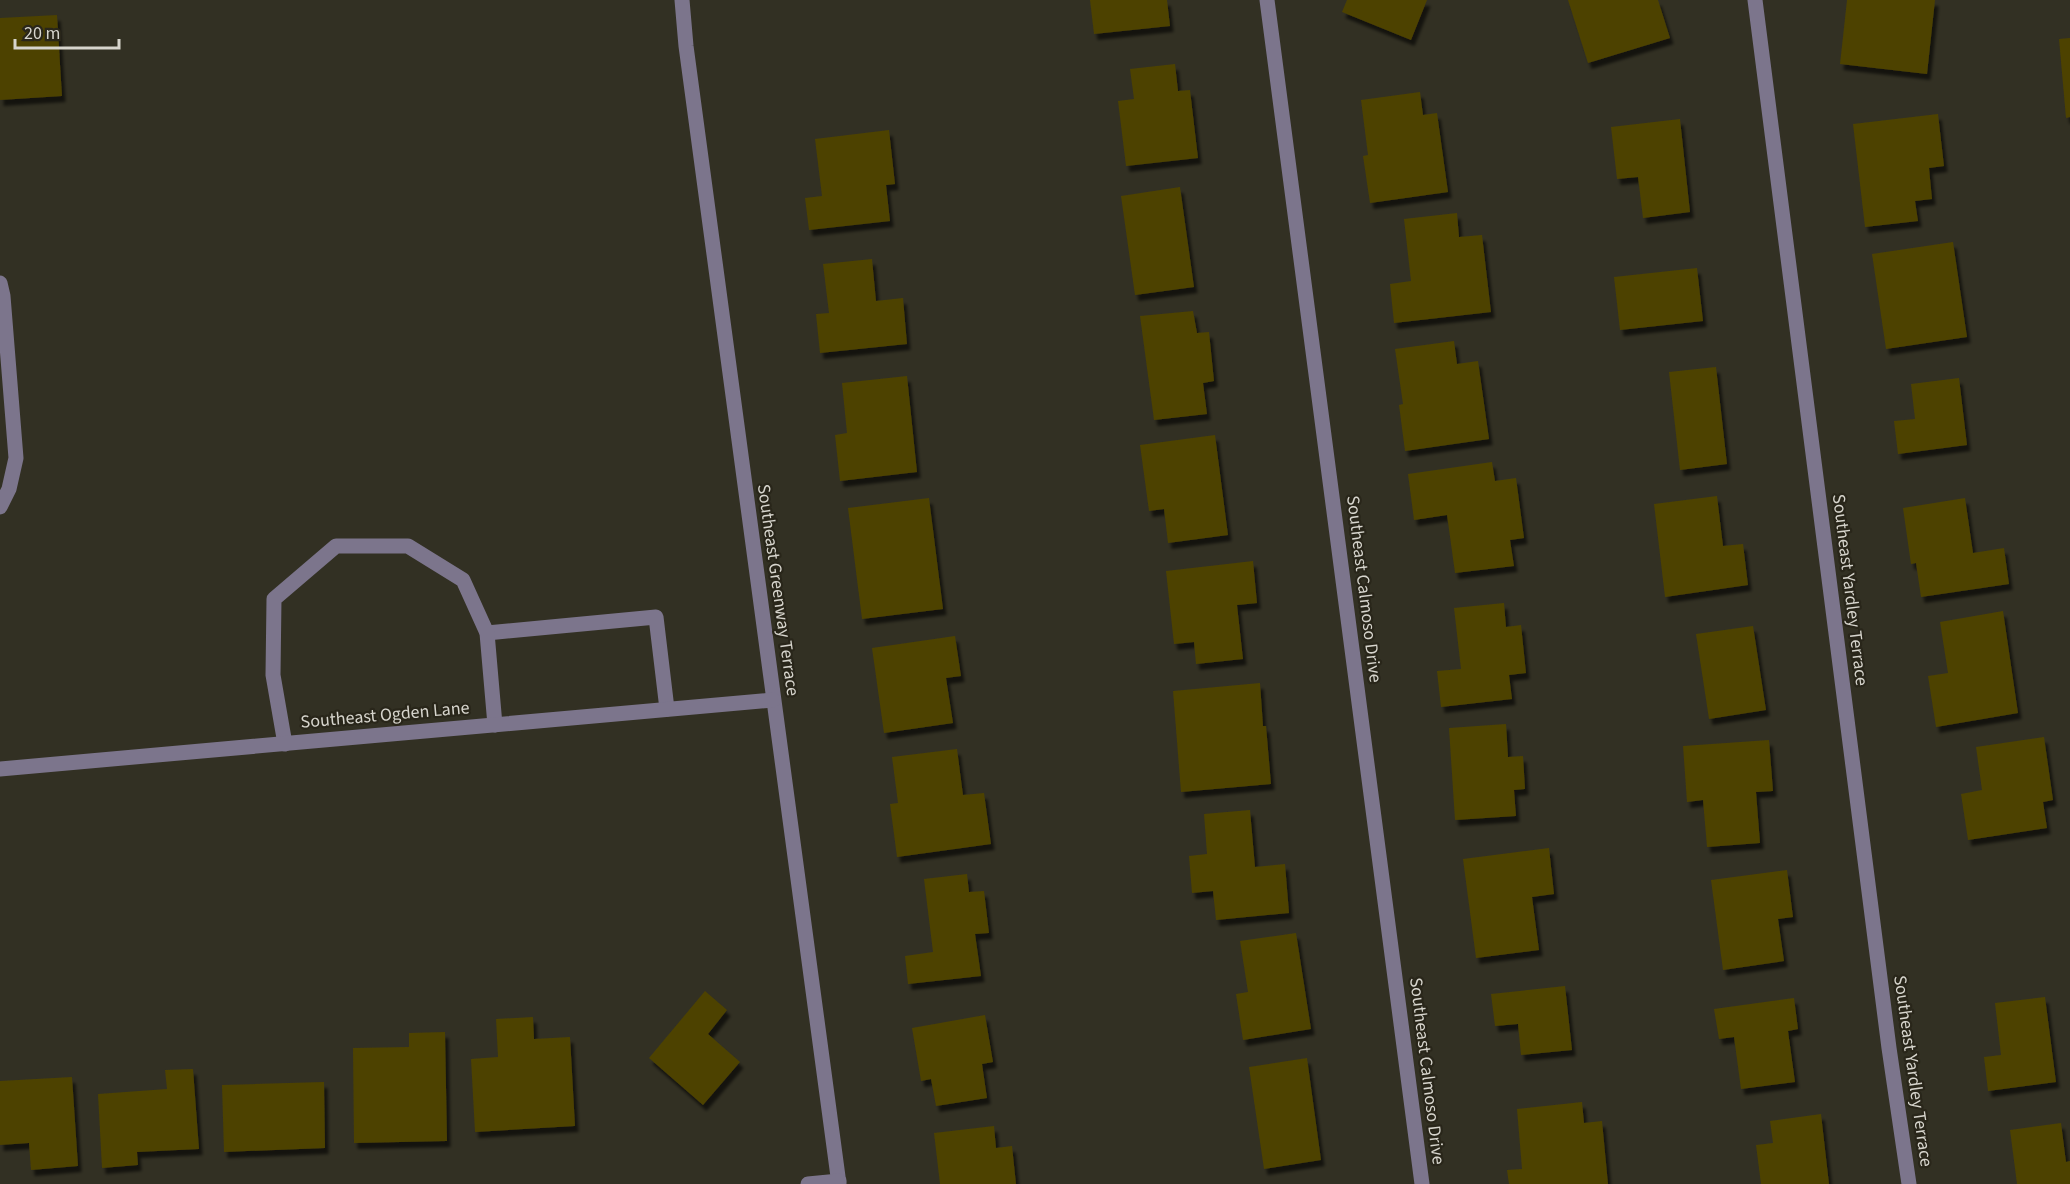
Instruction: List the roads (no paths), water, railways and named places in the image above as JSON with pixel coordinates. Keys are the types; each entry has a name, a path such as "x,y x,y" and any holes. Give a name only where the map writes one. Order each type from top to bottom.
{"street":[{"name":"Southeast Greenway Terrace","path":"682,0 773,700 839,1183"},
{"name":"Southeast Calmoso Drive","path":"1267,0 1422,1184"},
{"name":"Southeast Yardley Terrace","path":"1755,0 1888,1048 1909,1184"},
{"path":"0,283 3,296 15,458 9,489 0,507"},
{"path":"285,744 273,675 274,599 336,546 408,546 463,580 487,633 495,725"},
{"path":"487,633 656,617 667,709"},
{"name":"Southeast Ogden Lane","path":"0,769 773,700"},
{"path":"808,1184 839,1183"}]}
